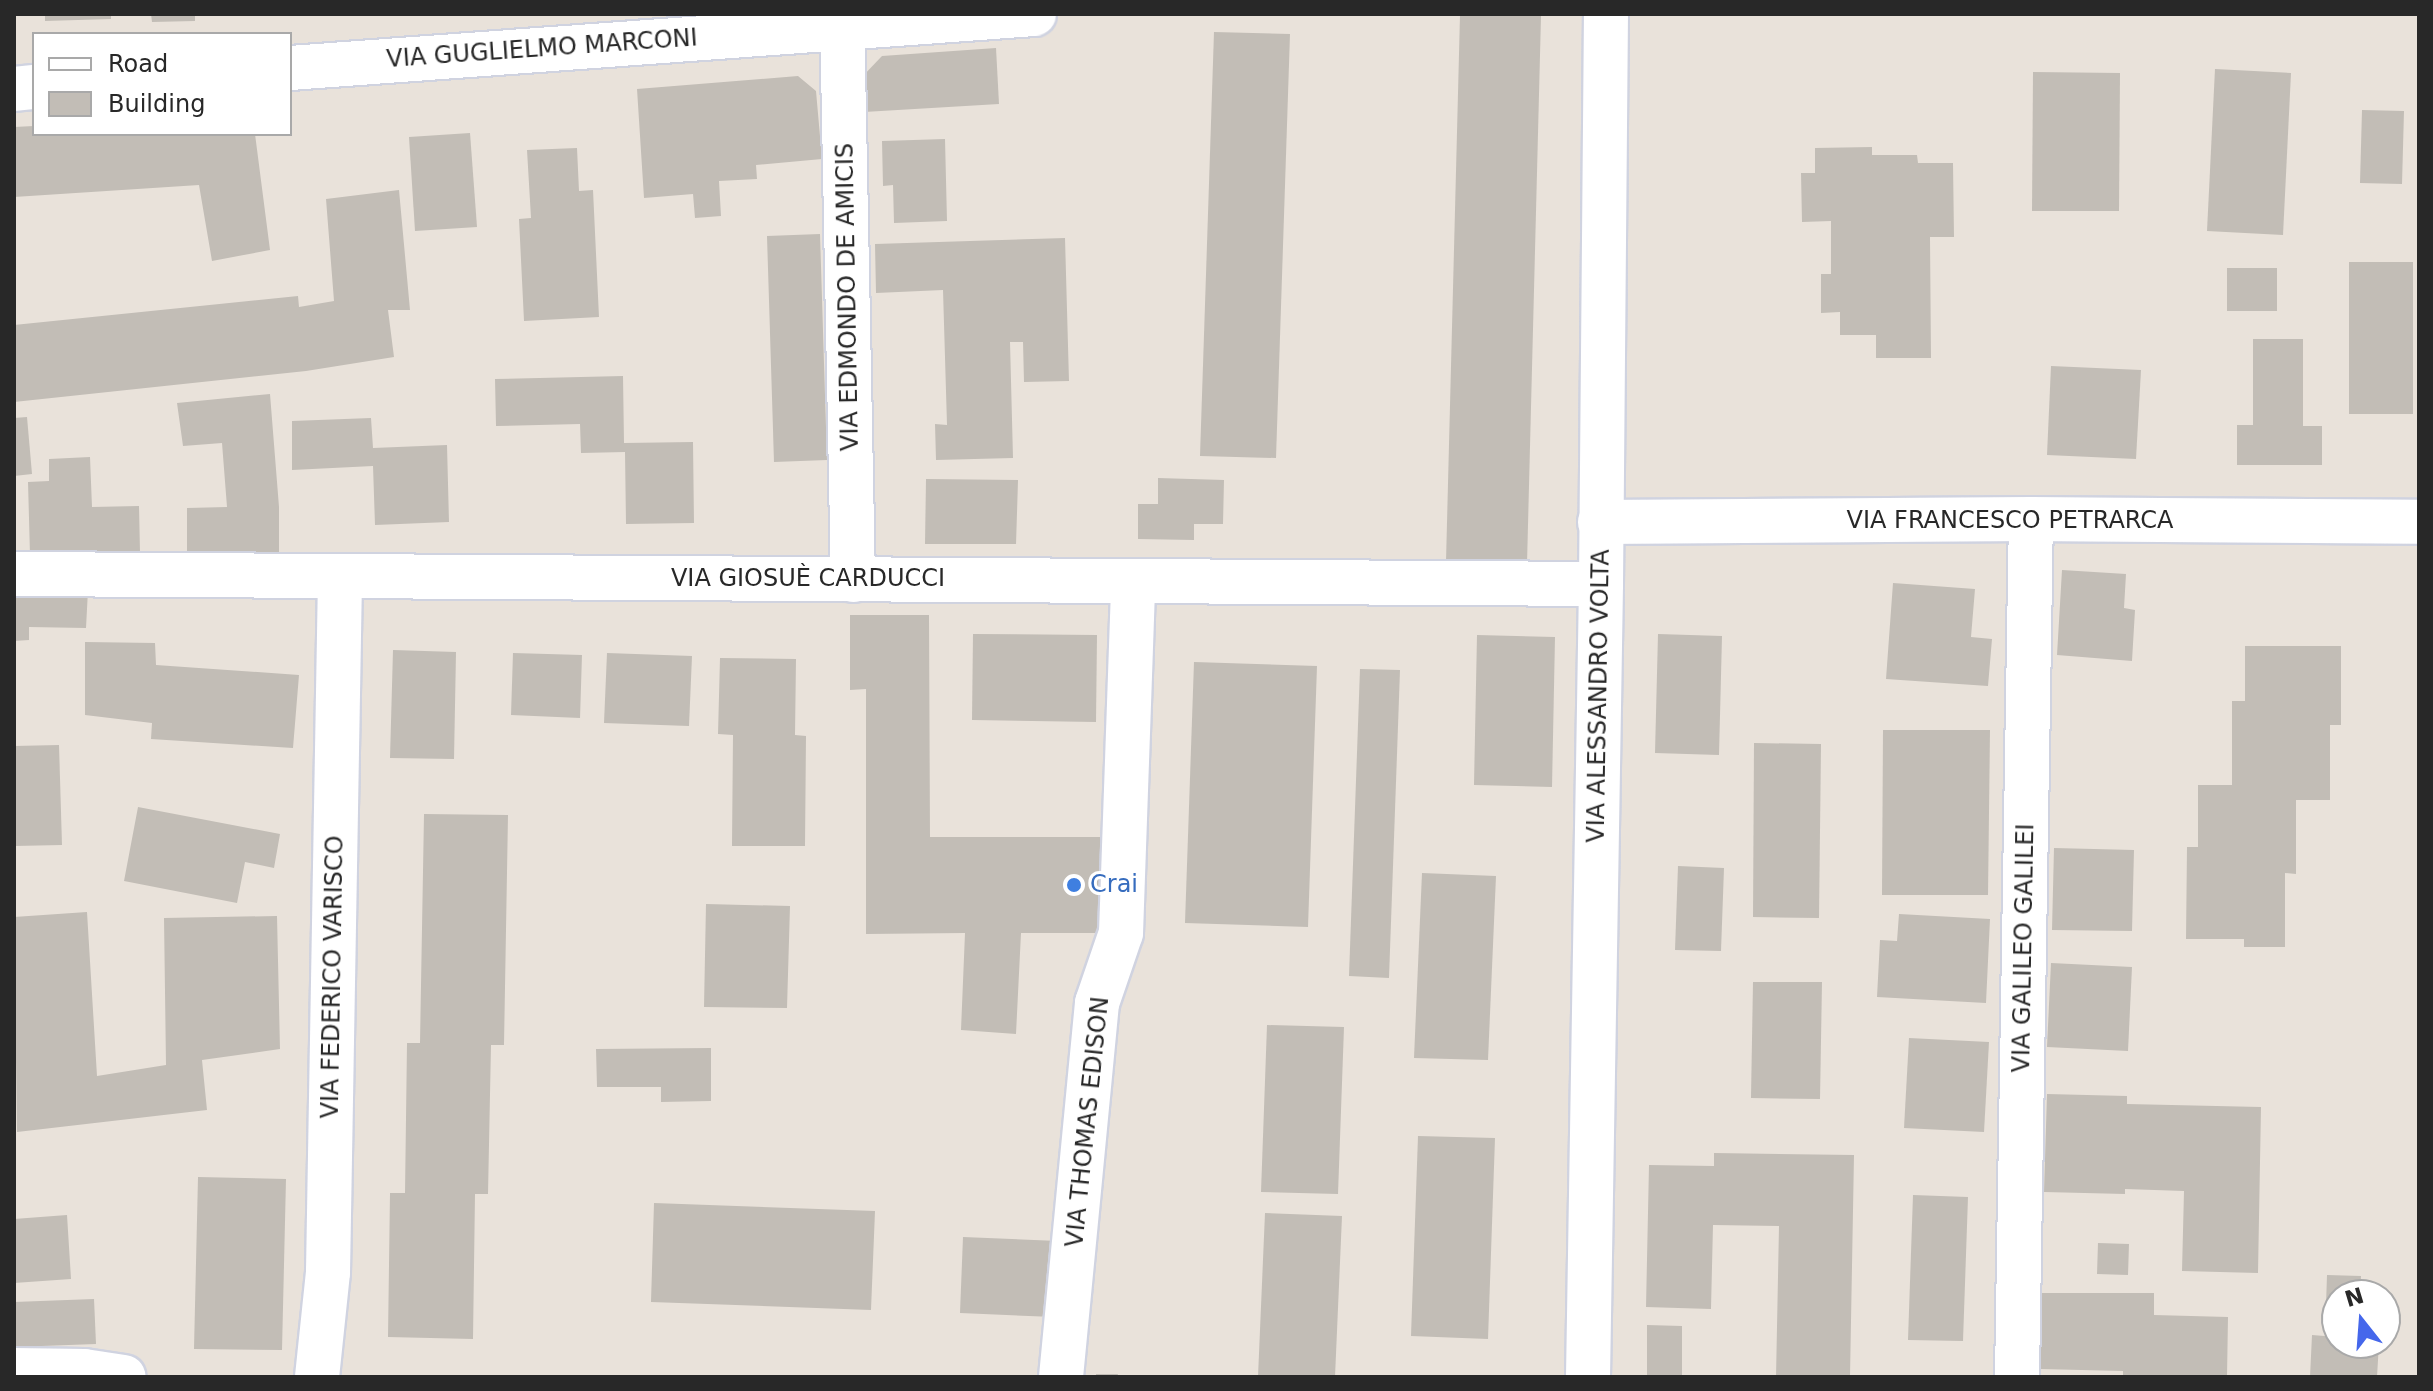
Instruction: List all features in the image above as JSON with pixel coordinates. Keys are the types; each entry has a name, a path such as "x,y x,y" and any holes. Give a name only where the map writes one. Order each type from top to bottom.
{"street":[{"name":"VIA GUGLIELMO MARCONI","path":"292,68 842,20 1034,14"},
{"name":"VIA ALESSANDRO VOLTA","path":"1588,1377 1601,584 1606,14"},
{"name":"VIA EDMONDO DE AMICIS","path":"842,20 853,580"},
{"name":"VIA FRANCESCO PETRARCA","path":"1600,522 2031,519 2419,522"},
{"name":"VIA GALILEO GALILEI","path":"2017,1377 2031,519"},
{"name":"VIA GIOSUÈ CARDUCCI","path":"14,574 1601,584"},
{"name":"VIA FEDERICO VARISCO","path":"317,1377 328,1272 340,576"},
{"name":"VIA THOMAS EDISON","path":"1061,1377 1097,1003 1121,933 1133,581"},
{"path":"14,1370 84,1371 124,1377"}],"building":[{"path":"45,14 111,14 111,19 45,21"},
{"path":"151,14 195,14 195,21 152,22"},
{"path":"1460,15 1541,16 1527,564 1446,562"},
{"path":"1214,32 1290,34 1276,458 1200,456"},
{"path":"996,48 999,104 864,112 861,78 882,56"},
{"path":"2215,69 2291,73 2283,235 2207,231"},
{"path":"2033,72 2120,73 2119,211 2032,211"},
{"path":"798,76 816,91 822,159 756,165 757,179 719,181 721,216 695,218 693,194 644,198 637,89"},
{"path":"2362,110 2404,111 2402,184 2360,183"},
{"path":"32,126 32,136 255,136 270,250 212,261 199,185 14,197 14,127"},
{"path":"470,133 477,227 415,231 409,137"},
{"path":"945,139 947,221 894,223 893,185 883,186 882,141"},
{"path":"1872,147 1872,155 1917,155 1918,163 1953,163 1954,237 1930,237 1931,358 1876,358 1876,335 1840,335 1840,312 1821,313 1821,274 1831,274 1831,221 1802,222 1801,173 1815,173 1815,148"},
{"path":"577,148 579,191 593,190 599,317 524,321 519,219 531,218 527,150"},
{"path":"399,190 410,310 388,310 394,357 306,371 14,402 14,325 298,296 299,307 334,301 326,199"},
{"path":"820,234 827,460 774,462 767,236"},
{"path":"1065,238 1069,381 1024,382 1023,342 1010,342 1013,458 936,460 935,424 947,425 943,290 876,293 875,244"},
{"path":"2349,262 2413,262 2413,414 2349,414"},
{"path":"2227,268 2277,268 2277,311 2227,311"},
{"path":"2253,339 2303,339 2303,426 2322,426 2322,465 2237,465 2237,425 2253,425"},
{"path":"2051,366 2141,370 2136,459 2047,455"},
{"path":"623,376 624,443 693,442 694,523 626,524 625,452 581,453 580,424 496,426 495,379"},
{"path":"270,394 279,507 279,557 187,558 187,508 227,507 222,443 183,446 177,403"},
{"path":"27,417 32,474 14,476 14,418"},
{"path":"371,418 373,448 447,445 449,522 375,525 373,466 292,470 292,421"},
{"path":"90,457 92,507 139,506 140,552 30,555 28,482 49,481 49,459"},
{"path":"1158,478 1224,480 1223,524 1194,524 1194,540 1138,539 1138,504 1158,504"},
{"path":"926,479 1018,480 1016,544 925,544"},
{"path":"2062,570 2126,574 2124,608 2135,610 2132,661 2057,655"},
{"path":"1893,583 1975,589 1971,637 1992,639 1988,686 1886,679"},
{"path":"14,588 88,590 86,628 29,627 29,640 14,641"},
{"path":"850,615 929,615 930,837 1104,837 1104,933 1021,933 1016,1034 961,1030 965,933 866,934 866,689 850,690"},
{"path":"973,634 1097,635 1096,722 972,720"},
{"path":"1658,634 1722,636 1719,755 1655,753"},
{"path":"1477,635 1555,637 1552,787 1474,785"},
{"path":"85,642 155,643 156,665 299,675 293,748 151,739 152,723 85,715"},
{"path":"2245,646 2341,646 2341,725 2330,725 2330,800 2296,800 2296,874 2285,873 2285,947 2244,947 2244,939 2186,939 2187,847 2198,847 2198,785 2232,785 2232,701 2245,701"},
{"path":"393,650 456,652 454,759 390,758"},
{"path":"513,653 582,655 580,718 511,715"},
{"path":"607,653 692,656 689,726 604,723"},
{"path":"720,658 796,659 795,735 806,736 805,846 732,846 733,735 718,734"},
{"path":"1194,662 1317,666 1308,927 1185,923"},
{"path":"1360,669 1400,670 1389,978 1349,976"},
{"path":"1883,730 1990,730 1988,895 1882,895"},
{"path":"1754,743 1821,744 1819,918 1753,917"},
{"path":"59,745 62,845 14,846 14,746"},
{"path":"138,807 280,834 274,868 245,862 237,903 124,881"},
{"path":"424,814 508,815 504,1045 491,1045 488,1194 475,1194 473,1339 388,1337 390,1193 405,1193 407,1043 420,1043"},
{"path":"2054,848 2134,850 2132,931 2052,930"},
{"path":"1678,866 1724,868 1721,951 1675,950"},
{"path":"1422,873 1496,876 1488,1060 1414,1058"},
{"path":"706,904 790,906 787,1008 704,1007"},
{"path":"87,912 97,1076 166,1065 164,918 277,916 280,1049 202,1060 207,1110 17,1132 14,917"},
{"path":"1899,914 1990,919 1986,1003 1877,997 1880,940 1897,941"},
{"path":"2051,963 2132,967 2128,1051 2047,1047"},
{"path":"1753,982 1822,982 1820,1099 1751,1098"},
{"path":"1267,1025 1344,1027 1338,1194 1261,1192"},
{"path":"1909,1038 1989,1042 1984,1132 1904,1128"},
{"path":"711,1048 711,1101 661,1102 661,1087 597,1087 596,1049"},
{"path":"2047,1094 2127,1096 2127,1104 2261,1107 2258,1273 2182,1271 2184,1191 2125,1189 2125,1194 2044,1192"},
{"path":"1418,1136 1495,1138 1488,1339 1411,1336"},
{"path":"1714,1153 1854,1155 1850,1377 1776,1377 1779,1226 1713,1225 1711,1309 1646,1307 1649,1165 1714,1166"},
{"path":"198,1177 286,1179 282,1350 194,1349"},
{"path":"1913,1195 1968,1197 1963,1341 1908,1340"},
{"path":"654,1203 875,1211 871,1310 651,1302"},
{"path":"1265,1213 1342,1216 1335,1377 1258,1377"},
{"path":"67,1215 71,1279 14,1283 14,1219"},
{"path":"963,1237 1058,1241 1054,1317 960,1313"},
{"path":"2098,1243 2129,1244 2128,1275 2097,1274"},
{"path":"2327,1275 2361,1276 2361,1279 2327,1279"},
{"path":"2042,1293 2154,1293 2154,1315 2228,1317 2227,1377 2123,1377 2123,1371 2040,1369"},
{"path":"94,1299 96,1344 14,1347 14,1302"},
{"path":"1647,1325 1682,1326 1682,1377 1647,1377"},
{"path":"2312,1335 2321,1336 2321,1359 2378,1359 2377,1377 2310,1377"},
{"path":"1096,1374 1118,1374 1117,1377 1096,1377"}],"place":[{"name":"Crai","path":"1074,885"}]}
